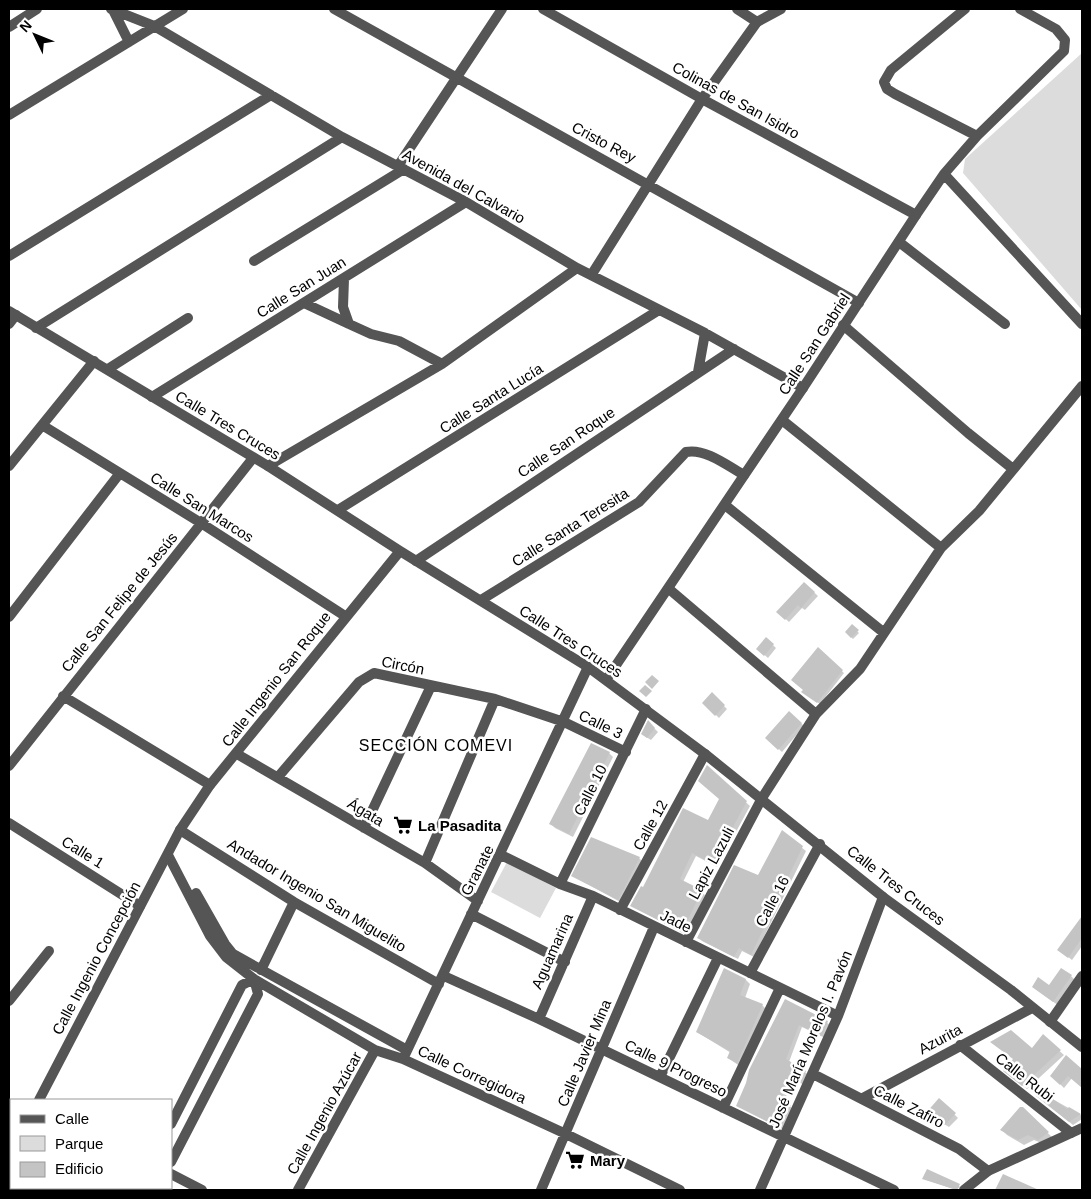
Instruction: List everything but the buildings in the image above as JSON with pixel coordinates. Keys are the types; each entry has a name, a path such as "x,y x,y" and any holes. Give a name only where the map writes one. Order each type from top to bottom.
{"street":[{"path":"9,27 37,9"},
{"path":"9,114 183,9"},
{"name":"Cristo Rey","path":"334,9 457,76 556,134 650,184 859,303"},
{"path":"254,261 401,168 457,76 502,9"},
{"name":"Colinas de San Isidro","path":"544,9 702,99 916,215"},
{"path":"737,9 757,22"},
{"path":"592,274 702,99 757,22 781,9"},
{"path":"964,9 891,70 884,82 887,89 895,94 976,136"},
{"path":"112,10 128,42"},
{"name":"Avenida del Calvario","path":"112,10 154,26 342,137 466,202 577,268 706,333 804,388"},
{"name":"Calle San Gabriel","path":"606,680 804,388 843,325 944,174 976,136 1064,51 1065,40 1056,29 1024,10"},
{"path":"9,256 270,95"},
{"path":"36,328 342,137"},
{"path":"944,174 1082,324"},
{"name":"Calle San Juan","path":"152,397 466,202"},
{"path":"899,242 1005,324"},
{"path":"268,466 442,364 577,268"},
{"path":"344,279 343,307 348,324"},
{"path":"304,303 371,334 399,341 442,364"},
{"name":"Calle Santa Lucía","path":"338,510 659,310"},
{"path":"9,324 12,313"},
{"name":"Calle Tres Cruces","path":"12,313 268,466 400,551 588,667 762,798 883,897 1082,1047"},
{"path":"108,369 188,318"},
{"path":"843,325 968,433 1013,468"},
{"path":"698,372 706,333"},
{"name":"Calle San Roque","path":"416,561 734,349"},
{"path":"9,466 94,361"},
{"name":"Lapiz Lazuli","path":"686,942 762,798 816,714 860,669 941,548 978,511 1082,386"},
{"path":"782,420 941,548"},
{"name":"Calle San Marcos","path":"42,424 345,616"},
{"name":"Calle Santa Teresita","path":"481,600 639,502 686,452 696,452 708,456 744,475"},
{"name":"Calle San Felipe de Jesús","path":"9,766 254,458"},
{"path":"9,617 120,473"},
{"path":"725,505 883,632"},
{"name":"Calle Ingenio San Roque","path":"180,830 210,785 345,616 400,551"},
{"path":"669,589 816,714"},
{"name":"Granate","path":"405,1054 471,914 502,855 588,667"},
{"name":"Circón","path":"278,777 367,676 378,674 495,699 564,722"},
{"path":"364,828 431,686"},
{"path":"63,696 210,785"},
{"path":"425,864 495,699"},
{"name":"Calle 10","path":"560,884 646,709"},
{"name":"Calle 3","path":"564,722 626,752"},
{"name":"Ágata","path":"236,754 425,864 478,901"},
{"name":"Calle 12","path":"620,910 705,754"},
{"name":"Calle 1","path":"9,823 140,906"},
{"name":"Calle Ingenio Concepción","path":"40,1099 180,830"},
{"name":"Andador Ingenio San Miguelito","path":"180,830 294,902 441,980"},
{"name":"Calle 16","path":"750,973 820,844"},
{"name":"Calle Corregidora","path":"168,855 214,944 226,957 254,979 375,1050 405,1054 680,1190"},
{"name":"Jade","path":"502,855 560,884 593,896 838,1016"},
{"path":"196,893 230,952 405,1054"},
{"name":"Aguamarina","path":"539,1019 593,896"},
{"name":"José María Morelos I. Pavón","path":"760,1190 838,1016 883,897"},
{"path":"261,970 294,902"},
{"path":"471,914 565,962"},
{"name":"Calle Javier Mina","path":"541,1190 654,927"},
{"path":"9,1001 12,990 49,952"},
{"path":"660,1077 718,958"},
{"path":"1050,1022 1082,976"},
{"path":"172,1122 242,985 254,979 258,994 172,1160"},
{"name":"Calle 9 Progreso","path":"441,980 539,1019 894,1190"},
{"path":"724,1108 780,988"},
{"name":"Azurita","path":"863,1098 1032,1008"},
{"name":"Calle Rubi","path":"960,1045 1071,1133"},
{"name":"Calle Ingenio Azúcar","path":"298,1190 375,1050"},
{"name":"Calle Zafiro","path":"813,1074 960,1149 988,1171"},
{"path":"964,1190 988,1171 1082,1128"},
{"path":"172,1175 202,1190"}],"green space":[{"path":"1082,53 1082,310 963,173 965,159"},
{"path":"507,862 556,888 540,918 491,892"}],"place":[{"name":"La Pasadita","path":"403,825"},
{"name":"Mary","path":"575,1160"}],"district":[{"name":"SECCIÓN COMEVI","path":"436,745"}]}
